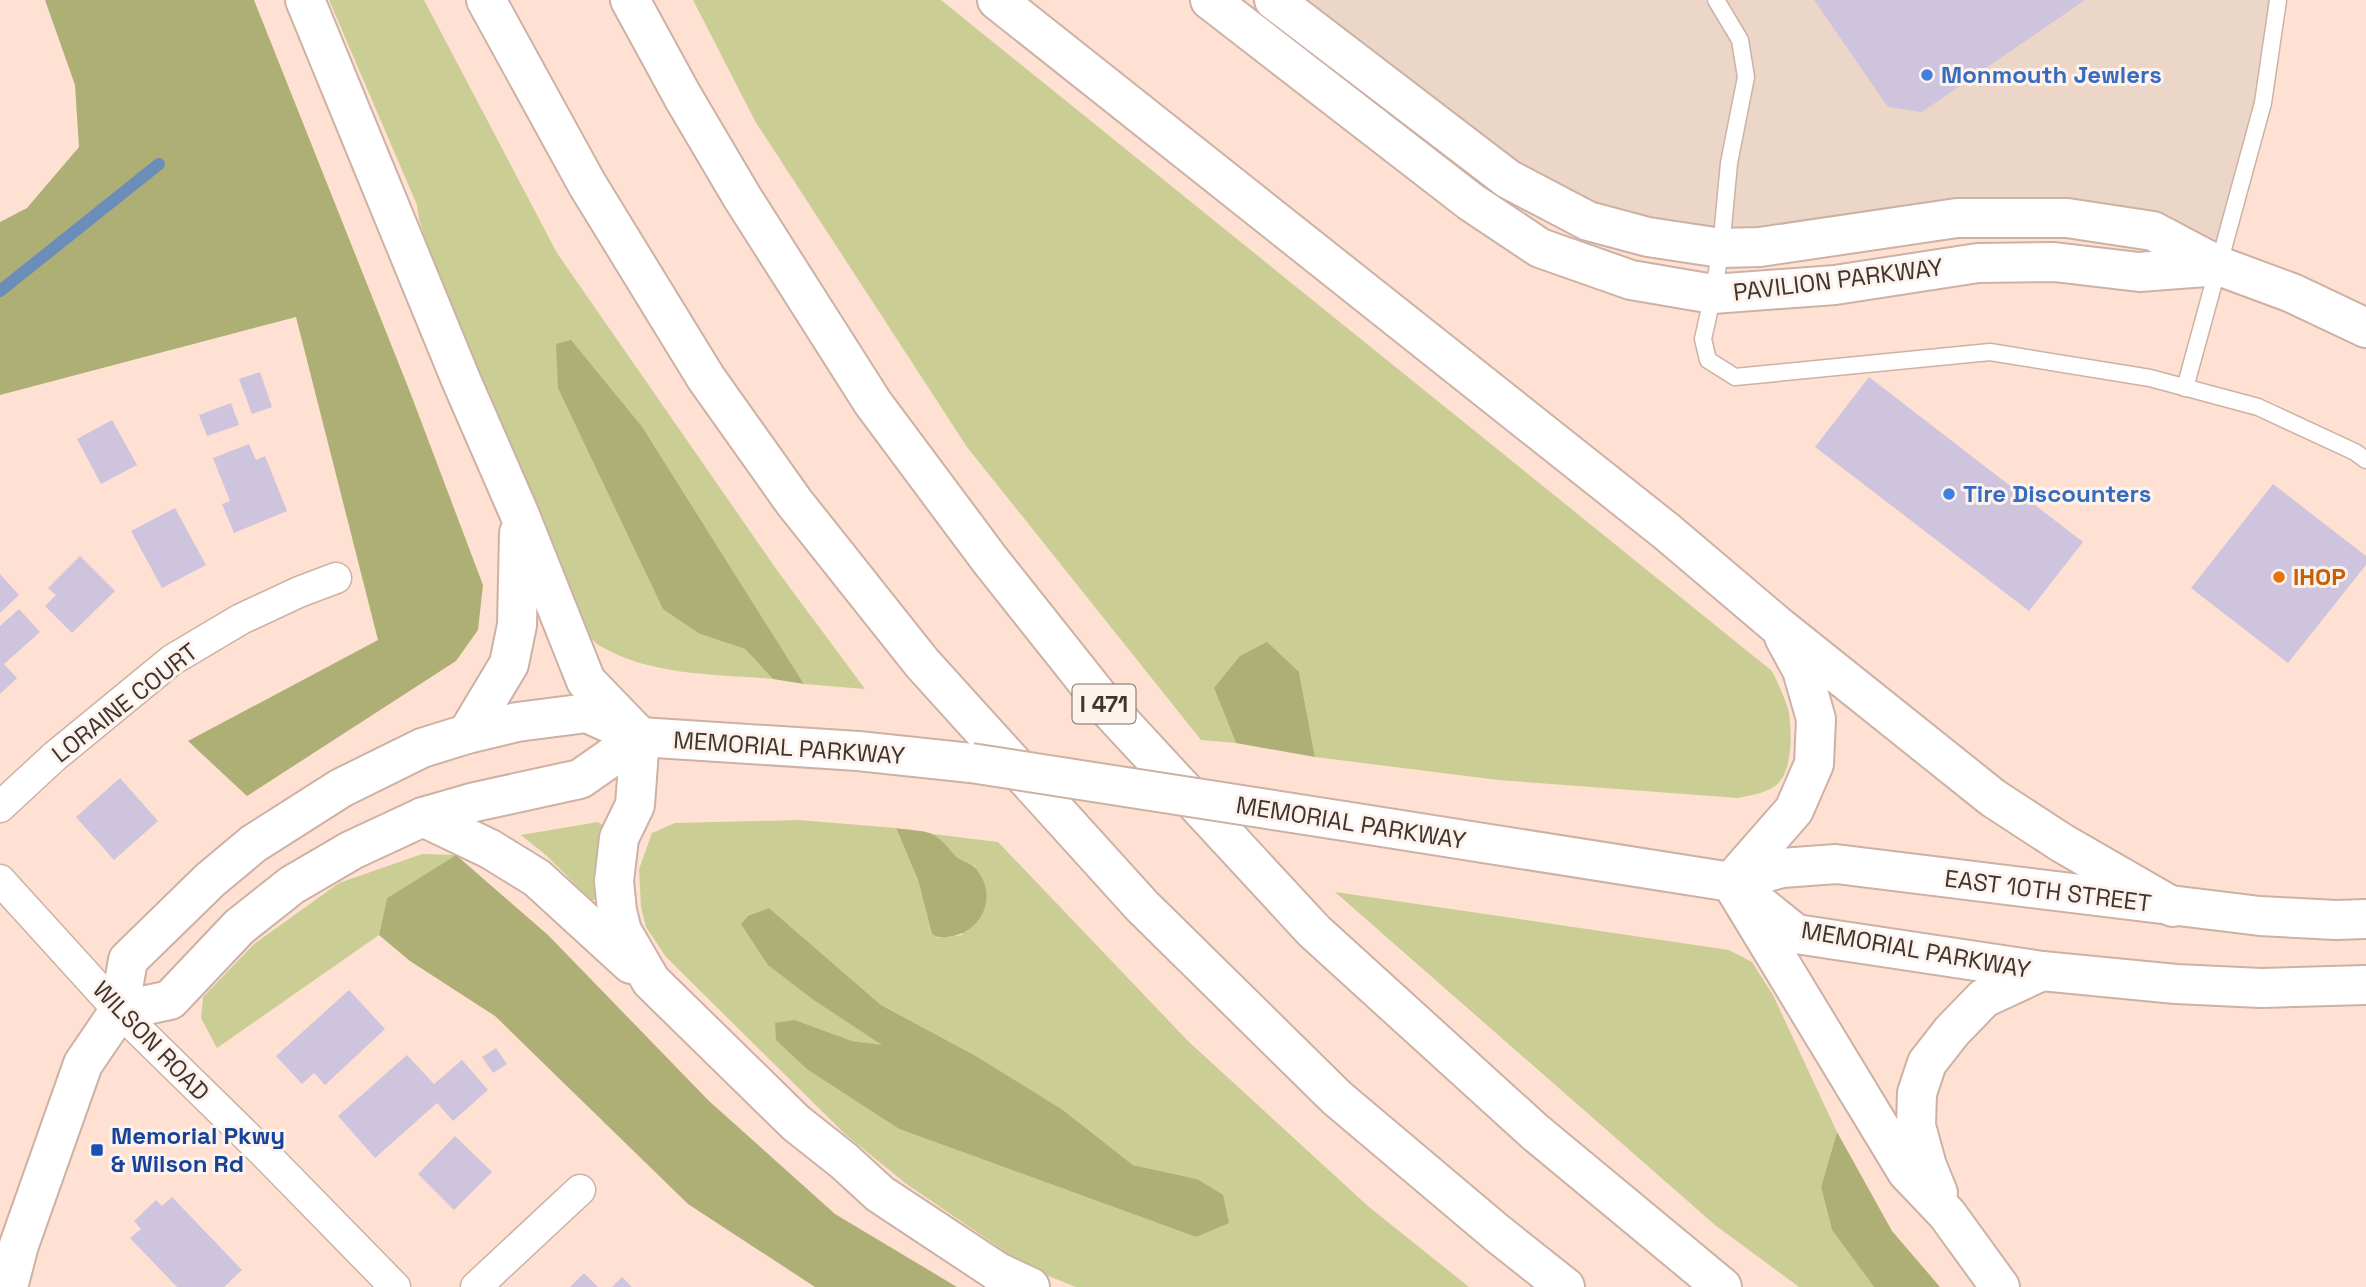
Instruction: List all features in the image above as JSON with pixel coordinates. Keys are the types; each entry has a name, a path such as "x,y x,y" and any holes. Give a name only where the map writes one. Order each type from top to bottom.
{"main road":[{"path":"305,0 461,380 519,513 586,681 640,737 635,805 619,838 614,881 622,931 651,981"},
{"path":"486,0 587,184 706,378 794,502 922,663 1142,906 1337,1098 1565,1287"},
{"name":"I 471","path":"630,0 683,97 743,197 873,402 990,560 1106,706 1314,930 1535,1132 1722,1287"},
{"path":"997,0 1666,531 1778,626 1993,797 2062,843 2173,906"},
{"name":"PAVILION PARKWAY","path":"1209,0 1471,202 1540,248 1631,281 1713,294 1835,285 1978,262 2054,262 2138,272 2219,266"},
{"name":"PAVILION PARKWAY","path":"1274,0 1508,180 1588,221 1648,237 1721,248 1760,247 1956,218 2067,218 2153,231 2219,266 2292,293 2366,328"},
{"path":"467,734 509,664 517,625 519,513"},
{"path":"1778,626 1802,670 1816,719 1815,764 1794,810 1731,882 1907,1172 1947,1214 2000,1287"},
{"name":"MEMORIAL PARKWAY","path":"8,1287 19,1245 83,1063 119,1011 128,960 210,880 253,844 302,811 379,768 422,748 517,722 587,713 640,737 858,751 971,763 1731,882 1796,934 2042,971"},
{"name":"MEMORIAL PARKWAY","path":"119,1011 170,1000 239,927 292,885 352,850 423,817 475,802 580,779 640,737"},
{"path":"423,817 490,849 537,878 651,981 796,1123 880,1194 998,1272 1030,1287"},
{"name":"EAST 10TH STREET","path":"1731,882 1782,868 1836,864 2260,916 2366,919"},
{"path":"1947,1214 1927,1166 1916,1126 1917,1093 1927,1063 1952,1031 1984,998 2042,971 2237,987 2366,985"}],"street":[{"name":"LORAINE COURT","path":"0,807 55,756 172,660 241,619 336,578"},
{"name":"WILSON ROAD","path":"0,880 119,1011 396,1287"},
{"path":"476,1287 580,1190"}],"lane":[{"path":"1716,0 1740,40 1746,77 1729,163 1721,248 1703,339 1708,360 1735,376 1990,352 2150,378 2258,407 2355,452 2366,460"},
{"path":"2185,388 2263,103 2278,0"}],"shaded area":[{"path":"1274,0 2278,0 2219,266 2153,231 1852,235 1588,221"}],"green space":[{"path":"45,0 254,0 410,392 483,585 478,630 456,661 247,796 188,741 378,640 296,317 0,395 0,222 27,208 79,147 75,85"},
{"path":"329,0 424,0 557,253 779,573 865,689 804,684 643,428 700,634 745,649 773,679 663,669 621,656 598,645 590,636 581,623 432,261 417,205"},
{"path":"693,0 941,0 1772,671 1786,702 1790,721 1790,752 1781,780 1766,791 1738,798 1498,780 1315,757 1299,672 1214,688 1236,743 1201,740 967,447 755,121"},
{"path":"571,340 643,428 804,684 773,679 745,649 700,634 663,609 558,388 556,344"},
{"path":"1267,642 1299,672 1315,757 1236,743 1214,688 1240,656"},
{"path":"799,820 896,828 918,880 932,934 938,938 962,935 975,866 960,860 933,834 998,842 1188,1041 1369,1207 1469,1287 1076,1287 1031,1269 905,1183 845,1134 666,957 646,927 641,907 639,869 652,833 675,823","holes":["770,909 881,1005 976,1056 1063,1110 1133,1165 1197,1179 1196,1237 899,1129 808,1070 795,1020 852,1041 884,1046 815,1001"]},
{"path":"598,822 604,826 596,861 596,898 592,901 547,856 521,835"},
{"path":"896,828 934,835 958,858 976,869 983,880 986,902 978,921 970,929 945,937 932,934 918,880"},
{"path":"422,854 456,855 387,898 379,935 217,1048 201,1018 203,997 254,944 339,883"},
{"path":"456,855 548,935 709,1101 835,1214 957,1287 815,1287 688,1204 495,1016 410,961 379,935 387,898"},
{"path":"1335,892 1729,950 1752,962 1773,995 1837,1132 1821,1187 1832,1230 1874,1287 1799,1287 1715,1225"},
{"path":"769,908 881,1005 976,1056 1063,1110 1133,1165 1197,1179 1223,1195 1229,1223 1196,1237 899,1129 808,1070 776,1040 775,1023 795,1020 852,1041 882,1045 815,1001 768,965 741,924 748,916"},
{"path":"1837,1132 1892,1231 1940,1287 1874,1287 1832,1230 1821,1187"}],"building":[{"path":"1814,0 2085,0 1922,112 1888,107"},
{"path":"260,372 272,407 252,414 239,379"},
{"name":"Tire Discounters","path":"1869,377 2083,542 2029,611 1815,447"},
{"path":"231,403 239,425 207,436 199,415"},
{"path":"112,420 137,465 101,484 77,439"},
{"path":"249,444 256,460 265,456 287,511 234,533 222,504 230,501 213,458"},
{"name":"IHOP","path":"2273,484 2366,556 2366,565 2288,663 2191,588"},
{"path":"175,508 206,565 162,588 131,531"},
{"path":"80,556 115,591 72,633 45,606 56,595 48,588"},
{"path":"0,574 19,595 0,613"},
{"path":"19,609 40,632 4,664 17,678 0,694 0,626"},
{"path":"120,778 158,821 114,860 76,817"},
{"path":"349,990 385,1029 325,1085 314,1073 302,1084 276,1056"},
{"path":"496,1048 507,1064 493,1073 482,1057"},
{"path":"407,1055 434,1084 462,1060 488,1090 453,1121 437,1103 375,1158 338,1116"},
{"path":"455,1136 492,1172 454,1210 418,1174"},
{"path":"172,1197 242,1270 224,1287 177,1287 130,1238 141,1229 134,1221 156,1200 162,1206"},
{"path":"584,1273 598,1287 570,1287"},
{"path":"622,1277 632,1287 612,1287"}],"waterway":[{"path":"0,291 159,164"}],"place":[{"name":"Monmouth Jewlers","path":"1927,75"},
{"name":"Tire Discounters","path":"1949,494"},
{"name":"IHOP","path":"2279,577"},
{"name":"Memorial Pkwy & Wilson Rd","path":"97,1150"}]}
